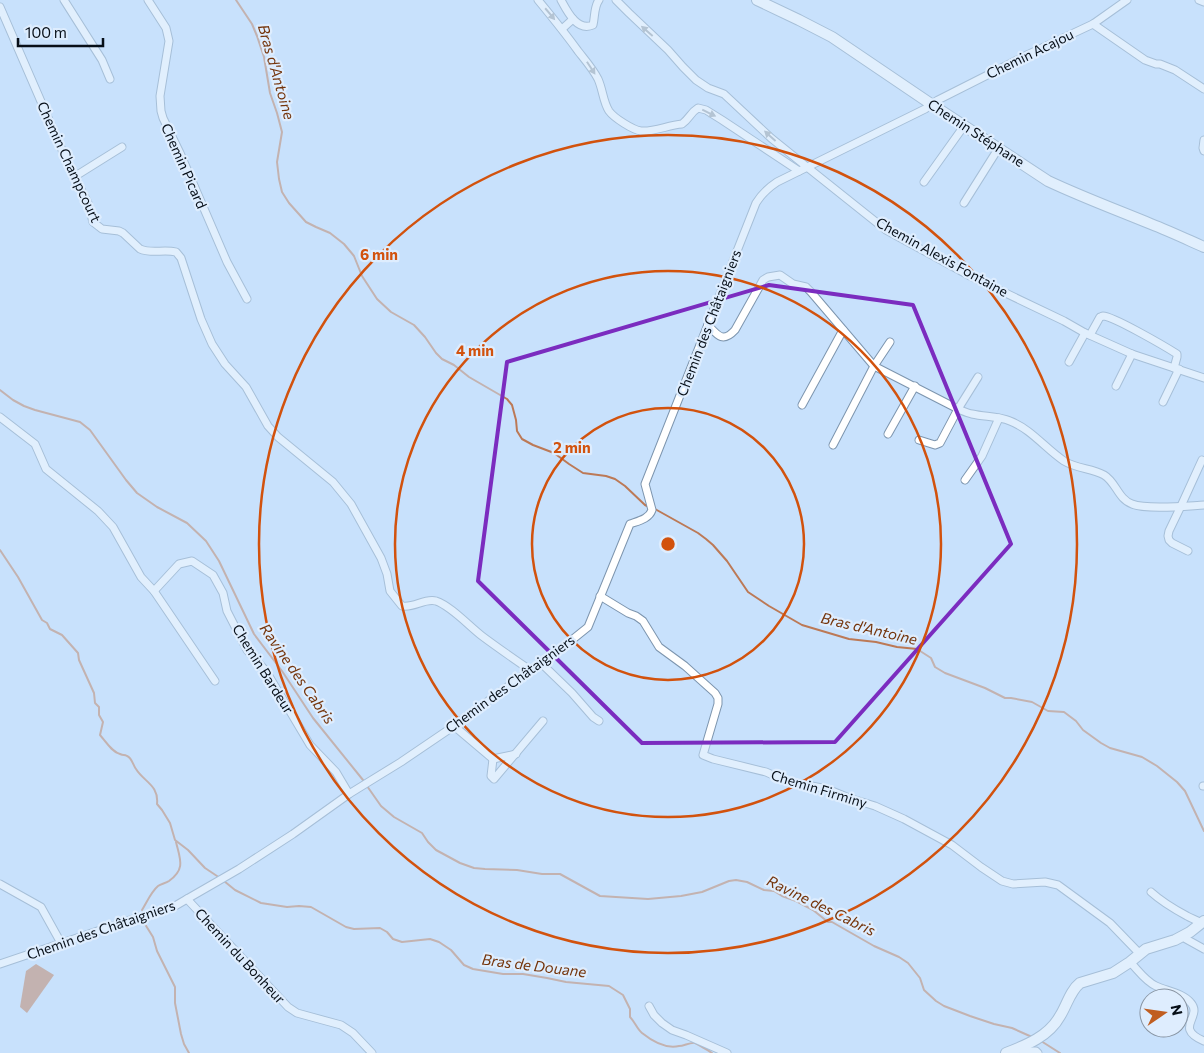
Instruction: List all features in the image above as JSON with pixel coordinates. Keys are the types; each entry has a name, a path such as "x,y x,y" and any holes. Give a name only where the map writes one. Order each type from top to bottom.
{"main road":[{"name":"Chemin Stéphane","path":"757,0 832,37 1048,181 1204,247"},
{"path":"1006,1053 1023,1047 1049,1030 1055,1024 1076,986 1084,981 1113,973 1146,948 1175,940 1203,922"}],"street":[{"path":"64,0 102,60 110,79"},
{"name":"Chemin Picard","path":"148,0 166,28 169,41 160,96 163,118 227,262 247,299"},
{"path":"538,0 562,29 597,78 604,102 610,113 620,121 640,131 650,131 682,124 698,108 706,110 799,171"},
{"path":"561,0 568,14 573,19 583,26 589,27 593,24 599,0"},
{"name":"Chemin Alexis Fontaine","path":"616,0 696,80 708,88 724,94 771,138 886,230 970,276 1088,334 1132,354 1204,378"},
{"name":"Chemin Acajou","path":"931,104 1092,24 1127,0"},
{"path":"1199,0 1204,2"},
{"name":"Chemin Champcourt","path":"0,7 74,177 88,203 93,222 107,231 123,233 144,251 172,251 176,252 181,258 201,319 212,344 255,400 268,426 278,437 333,482 351,504 381,558 387,574 390,591 396,600 402,606 409,607 425,601 435,600 446,606 482,636 530,670"},
{"path":"562,29 573,19"},
{"path":"1092,24 1145,60 1175,70 1204,89"},
{"name":"Chemin des Châtaigniers","path":"0,964 175,906 285,839 349,794 401,762 530,670 542,664 588,627 630,524 644,519 651,514 652,510 645,484 761,194 768,188 799,171 931,104"},
{"path":"924,182 964,126"},
{"path":"1204,140 1204,151"},
{"path":"74,177 122,147"},
{"path":"964,203 998,148"},
{"path":"708,325 718,336 725,338 730,335 736,330 763,280 780,275 793,284 806,287 812,292 874,366 958,409 973,414 1008,420 1027,430 1064,461 1079,468 1106,476 1121,497 1133,505 1204,505"},
{"path":"1069,362 1100,317 1109,317 1177,354 1176,368 1163,402"},
{"path":"802,405 843,330"},
{"path":"833,445 874,366 890,342"},
{"path":"1116,386 1132,354"},
{"path":"918,440 935,445 940,444 978,376"},
{"path":"888,434 915,386"},
{"path":"0,417 35,444 46,469 98,511 113,527 141,577 154,591 215,681"},
{"path":"965,480 982,456 999,418"},
{"path":"1188,551 1172,543 1168,538 1169,530 1202,460"},
{"name":"Chemin Bardeur","path":"154,591 179,564 192,561 213,575 223,593 227,611 247,650 266,671 310,745 336,772 349,794"},
{"name":"Chemin Firminy","path":"600,596 636,616 643,622 659,647 685,666 715,693 718,698 718,704 702,755 766,772 786,781 827,789 875,806 904,819 952,845 1002,881 1013,884 1045,882 1058,885 1110,923 1139,953"},
{"path":"542,664 599,721"},
{"path":"493,759 491,776 494,780 544,721"},
{"path":"454,726 493,759"},
{"path":"493,759 516,754"},
{"path":"0,884 41,907 61,943"},
{"path":"1150,892 1163,903 1191,918 1203,922"},
{"name":"Chemin du Bonheur","path":"187,899 288,1007 297,1013 341,1025 353,1033 372,1053"},
{"path":"1183,936 1204,948"},
{"path":"1130,962 1148,981 1191,1002 1194,1011 1189,1023 1191,1034 1204,1041"},
{"path":"649,1006 654,1015 672,1030 727,1053"},
{"path":"1023,1047 1023,1051 1036,1051 1038,1053"}],"highlighted area":[{"path":"769,285 913,305 1011,544 835,742 642,743 478,581 507,362"}],"shaded area":[{"path":"36,964 54,975 27,1013 20,1007 26,971"}],"waterway":[{"name":"Bras d'Antoine","path":"236,0 252,24 264,57 270,93 282,132 277,162 279,179 282,192 289,203 306,222 330,233 344,244 354,256 362,276 377,299 391,312 414,325 442,359 507,399 512,405 517,431 522,439 554,453 583,473 615,479 649,507"},
{"name":"Ravine des Cabris","path":"0,390 24,406 80,422 90,430 137,493 157,507 187,523 206,541 219,561 254,634 282,671 313,718 363,780"},
{"name":"Bras d'Antoine","path":"655,509 706,539 727,561 748,592 802,625 849,639 917,649 931,658 935,667 945,673 985,688 1005,698 1032,702 1048,711 1064,712 1076,721 1083,730 1101,743 1110,748 1142,757 1157,766 1185,791 1204,831"},
{"name":"Bras de Douane","path":"0,550 18,577 42,620 47,623 50,629 62,635 78,653 79,660 94,693 95,703 99,707 99,715 103,722 100,735 114,751 130,758 139,773 156,792 157,804 170,823 175,840 188,850 205,868 220,878"},
{"name":"Ravine des Cabris","path":"367,786 381,806 394,817 422,833 436,850 474,868 560,874 600,896 648,899 681,896 702,892 736,880 747,882 764,890 774,891 813,910 828,922 832,922 908,963 920,978 924,990 944,1006 994,1024 1012,1028 1032,1037"},
{"path":"142,910 156,888 169,881 178,872 180,859 176,842"},
{"name":"Bras de Douane","path":"224,881 235,890 261,903 287,907 311,907 346,927 354,929 380,928 393,939 402,942 430,939 439,942 451,950 464,965 473,969 609,986 623,995 630,1009 630,1017 640,1031 650,1039 659,1044 674,1047 695,1043 712,1053"},
{"path":"143,921 153,937 157,951 175,987 175,1003 181,1034 189,1053"},
{"name":"Ravine des Cabris","path":"1041,1041 1060,1053"}]}
